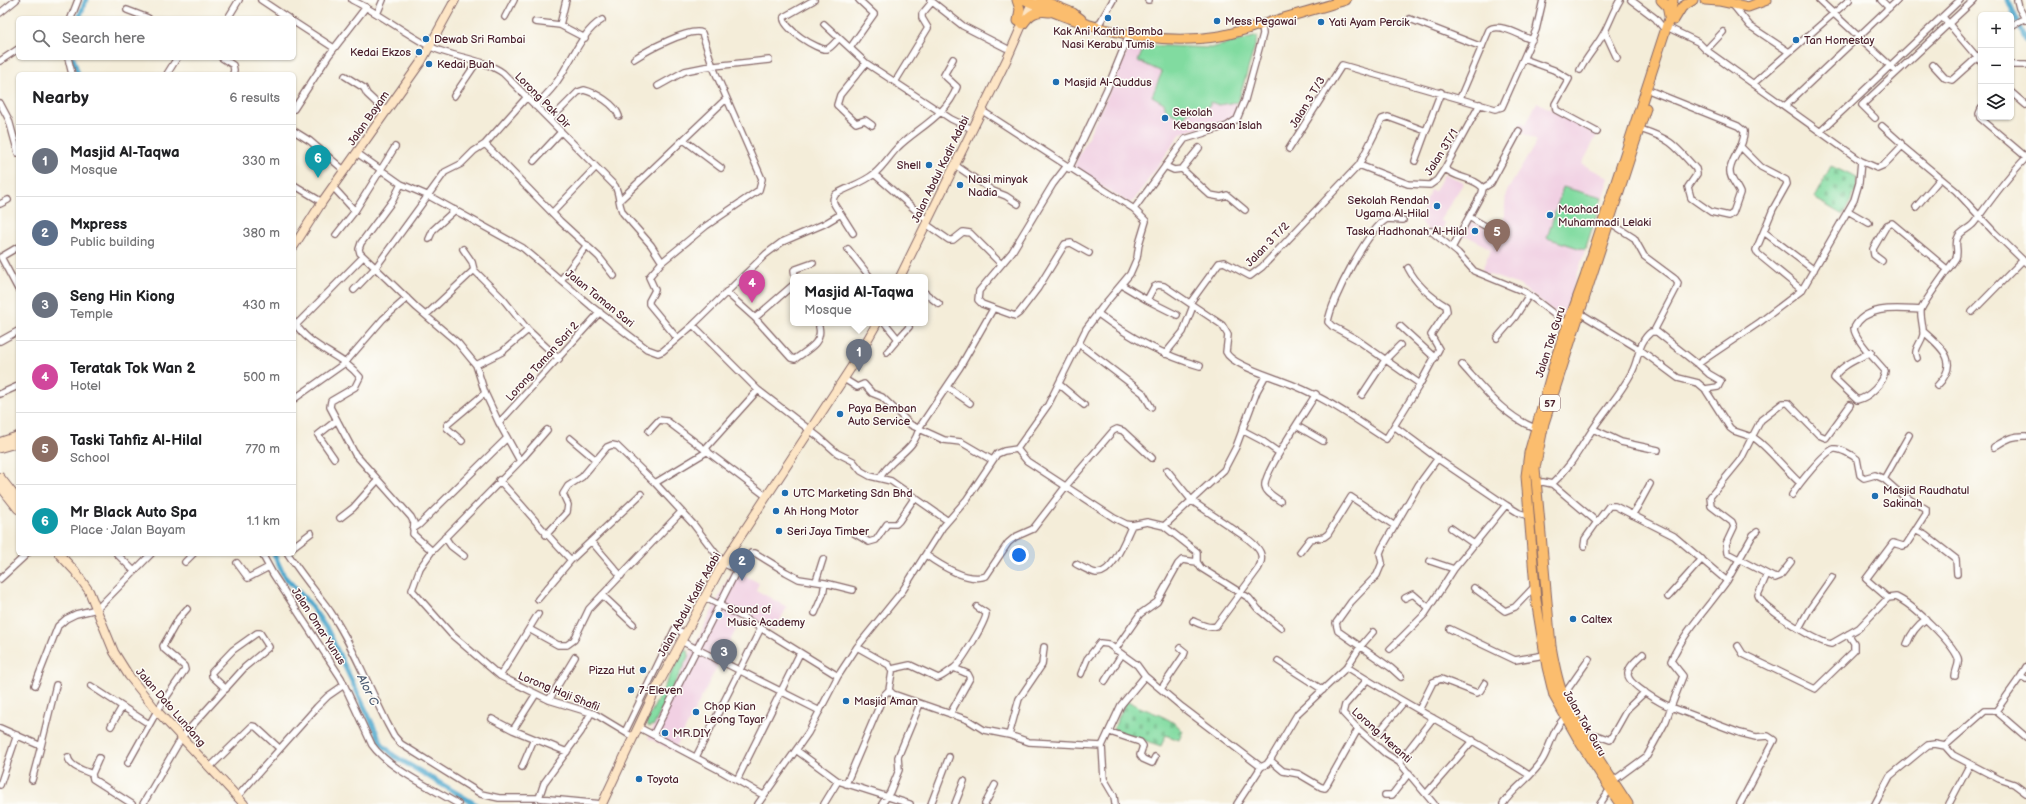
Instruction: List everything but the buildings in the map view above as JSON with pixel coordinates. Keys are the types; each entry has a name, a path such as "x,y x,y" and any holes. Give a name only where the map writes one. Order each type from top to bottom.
{"main road":[{"name":"Jalan Bayam","path":"296,241 430,46 455,0"},
{"path":"1017,0 1020,10 1020,23"},
{"path":"1041,0 1070,19 1083,21 1129,35 1147,38 1208,38 1262,25 1346,0"},
{"path":"1048,0 1057,10"},
{"path":"1661,0 1667,6 1671,20"},
{"name":"Jalan Tok Guru","path":"1671,20 1673,0"},
{"name":"Jalan Tok Guru","path":"1628,804 1581,744 1567,716 1554,696 1545,655 1535,586 1526,476 1528,453 1561,342 1580,313 1640,129 1671,20 1679,0"},
{"path":"1671,20 1682,7 1693,0"},
{"path":"1705,0 1748,7 1766,0"},
{"path":"1029,1 1057,10"},
{"name":"Jalan Abdul Kadir Adabi","path":"903,274 1000,71 1029,1"},
{"path":"1020,23 1038,11 1057,10"},
{"name":"Jalan Abdul Kadir Adabi","path":"1000,71 1006,48 1020,23"},
{"name":"Jalan Tok Guru","path":"1620,804 1612,785 1564,696 1555,668 1551,646 1535,468 1540,436 1585,277 1668,30"},
{"name":"Jalan Abdul Kadir Adabi","path":"602,804 633,737 683,637 723,563 844,379 876,326"},
{"path":"0,449 4,442 16,437"},
{"path":"4,442 16,442"},
{"path":"0,477 16,497"},
{"path":"0,486 16,506"},
{"name":"Jalan Dato Lundang","path":"61,556 85,583 121,665 157,711 244,804"},
{"path":"1534,567 1544,566"}],"street":[{"path":"0,13 16,0"},
{"path":"72,16 77,0"},
{"path":"229,16 238,0"},
{"path":"262,0 285,16"},
{"name":"Lorong Pak Dir","path":"352,0 430,46 449,54 489,65 503,73 526,98 550,120 615,186 623,213 651,246 662,262"},
{"path":"377,14 382,0"},
{"path":"505,17 514,0"},
{"path":"560,25 566,0"},
{"path":"814,0 784,17 784,23 791,30 820,48 826,49 830,47 839,38"},
{"path":"850,48 874,14 859,0"},
{"path":"1098,26 1113,0"},
{"path":"1415,161 1441,92 1495,109 1502,107 1532,40 1543,0"},
{"path":"1580,70 1586,57 1592,52 1605,32 1620,0"},
{"path":"1631,0 1668,30 1698,42 1706,50 1861,160 1877,168 1884,165 1902,146"},
{"path":"1819,0 1897,72"},
{"path":"1754,83 1849,0"},
{"path":"1881,0 1889,8"},
{"path":"1785,106 1897,0"},
{"path":"1821,131 1960,0"},
{"path":"1875,118 1862,105 1974,0"},
{"path":"2014,24 2025,19 2017,0"},
{"path":"895,82 928,28 922,18 922,14 931,1 958,23 1006,48"},
{"path":"1733,5 1747,23 1789,52"},
{"path":"296,107 334,48 346,35 366,7"},
{"path":"127,10 143,16"},
{"path":"1943,17 1978,56"},
{"path":"1410,19 1482,47"},
{"path":"535,106 559,80 573,54 594,26 602,20"},
{"path":"535,22 560,25 585,38"},
{"path":"296,23 334,48"},
{"path":"824,24 866,63 951,119 972,129"},
{"path":"1134,209 1185,139 1227,126 1237,119 1245,100 1263,34 1262,25"},
{"path":"1460,98 1489,30 1496,26 1532,40"},
{"path":"634,58 653,47 700,32 702,33 713,67 726,99 762,179 762,185 759,190 748,199 706,226 662,262 649,277 655,290 649,304 677,338"},
{"path":"1605,32 1617,58"},
{"path":"1706,50 1723,32"},
{"path":"1088,253 1071,244 1065,244 1038,288 1015,316 1005,311 993,309 982,304 977,295 984,283 1012,252 1053,184 1068,168 1107,89 1129,35"},
{"path":"0,62 16,50"},
{"path":"853,233 833,202 833,197 874,174 898,147 942,112 948,105 957,87 944,75 953,59"},
{"path":"1524,59 1554,70 1569,79 1555,104 1556,110 1597,132"},
{"path":"68,60 72,72"},
{"path":"168,72 176,60"},
{"path":"225,60 233,65 234,72"},
{"path":"658,86 685,71 769,60"},
{"path":"1933,65 1945,78 1952,80 1978,60"},
{"path":"454,96 476,62"},
{"path":"866,63 840,95 837,105 856,123 865,120 872,125"},
{"name":"Jalan 3 T/3","path":"1289,149 1342,65 1441,92"},
{"path":"2014,65 2026,65"},
{"path":"345,76 364,88 367,94 386,112"},
{"path":"550,120 578,92 584,90 610,104 618,111 619,116"},
{"path":"1640,129 1663,136 1678,149 1696,169 1697,174 1688,187 1691,198 1711,212 1724,216 1729,216 1733,213 1740,193 1731,176 1730,170 1741,147 1744,132 1738,126 1651,91"},
{"path":"2014,95 2026,105"},
{"path":"354,290 376,267 445,172 461,164 474,151 485,144 526,98"},
{"path":"620,200 726,99"},
{"path":"0,103 9,120 16,146"},
{"name":"Jalan 3T/1","path":"1358,165 1408,184 1422,186 1433,183 1445,168 1480,104"},
{"path":"758,804 796,750 820,711 838,676 857,647 903,590 926,556 942,528 968,499 992,460 1004,451 1017,449 1048,405 1086,329 1097,313 1130,274 1137,258 1139,244 1146,221 1134,209 1068,168 1041,148 981,110"},
{"path":"1358,165 1380,121 1384,117 1426,131"},
{"path":"1917,358 1915,354 1916,348 1922,337 1923,331 1921,310 1959,252 1956,242 1957,238 1974,222 2008,176 2026,158 1988,120"},
{"path":"1882,126 1901,143 1902,146 1956,191 1979,214 1994,232 2025,262 1972,312"},
{"path":"1452,248 1482,193 1483,188 1491,183 1518,131"},
{"path":"296,132 310,141 345,171"},
{"path":"534,161 561,132"},
{"path":"684,140 721,168"},
{"path":"485,144 552,213 587,246 614,276"},
{"path":"336,235 355,211 395,147"},
{"path":"1741,147 1761,167 1786,180 1787,184 1773,209 1756,250 1758,254 1802,290"},
{"path":"1165,166 1174,170 1182,169 1199,148"},
{"name":"Jalan Taman Sari","path":"357,153 401,184 429,196 523,248 600,312 652,351 658,353 663,351 693,325 766,254 782,242 807,232 841,214"},
{"path":"1698,364 1760,322 1802,290 1848,211 1857,191 1861,160"},
{"path":"955,165 993,191 1018,204"},
{"name":"Jalan 3 T/2","path":"1192,305 1221,262 1244,275 1254,275 1358,165"},
{"path":"552,213 596,167"},
{"path":"1445,168 1452,174 1479,184 1483,188"},
{"path":"1182,169 1210,195 1221,197 1227,195 1245,210"},
{"path":"874,174 949,240 953,240 963,232 970,233 1001,264"},
{"path":"1916,207 1940,179"},
{"path":"401,184 393,200 361,243 359,249 363,257 376,267 407,298 458,343 476,365 485,393 499,423 520,461"},
{"path":"296,186 322,202"},
{"path":"333,187 355,211"},
{"path":"0,204 8,200"},
{"path":"429,239 433,230 455,210"},
{"path":"1848,211 1869,223"},
{"path":"1469,217 1487,227"},
{"path":"1403,220 1387,218 1371,235 1352,262 1328,320 1332,326 1356,339 1420,384"},
{"path":"1552,484 1572,463 1593,429 1621,392 1636,364 1639,349 1648,334 1654,331 1678,283 1675,279 1644,256 1634,238 1609,222"},
{"path":"1882,261 1874,255 1873,249 1887,225 1892,223 1948,270"},
{"path":"1431,231 1452,248 1474,271 1517,287 1571,326"},
{"path":"1764,232 1814,270"},
{"path":"561,280 587,246"},
{"path":"16,248 0,257 16,285"},
{"path":"463,249 472,262 474,270 503,299 528,330 559,359"},
{"path":"848,249 868,274"},
{"path":"296,322 363,257"},
{"path":"795,274 794,270 813,263"},
{"path":"1147,300 1154,288 1158,285 1164,286 1222,324 1228,334 1226,347 1228,356 1266,375 1316,394 1345,411 1386,439 1435,358 1439,346 1432,338 1432,332 1440,323 1448,308 1433,299 1419,286 1408,268"},
{"path":"426,315 474,270"},
{"path":"1122,285 1147,300 1177,314"},
{"path":"755,318 790,288"},
{"path":"726,292 755,318 791,358 795,359 815,344 820,336 818,327"},
{"path":"928,295 939,304"},
{"path":"1497,338 1515,317 1529,295"},
{"path":"296,398 345,363 383,319 407,298"},
{"path":"1165,354 1183,332 1192,305"},
{"path":"880,478 890,465 916,440 919,428 960,367 993,309"},
{"path":"1871,352 1844,368 1836,374 1834,378 1856,400 1861,399 1873,390 1885,374 1885,371 1871,352 1854,333 1856,323 1864,316 1874,311 1921,310"},
{"name":"Lorong Taman Sari 2","path":"499,423 559,359 600,312"},
{"path":"1097,313 1137,340 1165,354 1200,366"},
{"path":"1580,313 1639,349 1678,378 1698,383 1705,389 1730,428 1762,443 1785,470 1800,483"},
{"path":"296,324 315,344 345,363 357,374 360,380 355,387 331,401 330,407 355,454 377,481 411,517 414,523 413,534 432,550 499,480 520,461 547,430"},
{"path":"693,325 758,390 810,430 837,454 853,461 861,471 870,476 891,481 948,521"},
{"path":"887,326 898,339"},
{"path":"1400,326 1414,340 1423,345 1435,358"},
{"path":"887,352 909,327"},
{"path":"476,365 502,352 528,330"},
{"path":"0,342 16,331"},
{"path":"1654,331 1685,353 1709,374 1721,381 1718,387 1705,389"},
{"path":"1923,331 1943,350 1949,358 1947,371 1938,386"},
{"path":"1079,344 1089,354 1129,380 1143,393 1151,407"},
{"path":"1362,394 1385,360 1400,345"},
{"path":"1462,365 1488,394 1517,420 1535,428"},
{"path":"1164,526 1224,470 1236,447 1258,391 1266,375"},
{"path":"844,379 857,387 864,384 872,393 882,397 911,425 944,440 961,442 992,460"},
{"path":"1059,384 1084,405"},
{"path":"0,394 16,387"},
{"path":"947,387 970,404"},
{"path":"655,483 706,450 758,390"},
{"path":"462,441 447,428 447,425 485,393"},
{"path":"1280,501 1267,491 1264,486 1264,480 1278,452 1297,426 1316,394"},
{"path":"1791,562 1780,576 1775,578 1727,553 1725,549 1733,531 1732,522 1714,510 1710,503 1710,498 1741,459 1761,420 1782,403 1788,403 1819,435 1826,438 1850,405"},
{"path":"334,458 318,435 337,420"},
{"path":"649,431 657,422 665,420 766,496"},
{"path":"1297,426 1323,441"},
{"path":"1394,426 1506,505 1519,513 1529,516"},
{"path":"1593,429 1621,442 1658,450"},
{"path":"926,556 950,571 978,577 986,576 1008,543 1015,537 1034,529 1066,486 1113,431 1117,430 1123,432 1152,458"},
{"path":"1242,430 1262,440 1278,452"},
{"path":"1884,480 1909,435"},
{"path":"1994,447 2016,435 2026,436"},
{"path":"413,528 419,525 507,438"},
{"path":"570,438 596,460"},
{"path":"546,535 567,512 568,505 563,494 564,490 582,477 607,447 614,445 655,483 723,563 737,570"},
{"path":"1017,449 1027,460 1114,518 1132,525 1147,522 1164,526 1194,549 1198,556 1197,562 1201,568 1241,592 1281,628"},
{"path":"1792,494 1816,464 1834,449 1857,459 1859,464 1858,472 1863,478 1875,475 1884,480 1902,495 1926,509 1926,514 1906,545 1903,546 1893,543 1866,579 1888,598"},
{"path":"1401,677 1395,671 1338,631 1336,623 1351,602 1378,575 1382,564 1380,553 1382,548 1419,484 1438,458"},
{"path":"1167,470 1192,501 1248,539 1256,546 1262,555 1262,562 1216,626 1213,628 1193,621"},
{"path":"499,480 523,505 546,535 570,560"},
{"path":"340,518 353,508 377,481"},
{"path":"1536,483 1543,482 1552,484 1597,522"},
{"path":"1632,515 1650,484"},
{"path":"538,599 570,560 642,494"},
{"path":"854,533 869,542 876,540 887,524 896,524 899,521 915,497"},
{"path":"1300,552 1310,539 1324,537 1328,534 1351,497 1395,526"},
{"path":"1390,649 1429,608 1454,569 1506,505"},
{"path":"1584,546 1585,540 1609,506 1615,506 1674,536 1727,581"},
{"path":"529,628 558,645 567,645 576,637 589,609 681,512"},
{"path":"1076,564 1093,573 1104,572 1111,566 1117,556 1132,525"},
{"path":"1451,528 1474,544"},
{"path":"1915,530 1925,535 1956,559 1958,570 1957,574"},
{"path":"1600,804 1612,785 1647,756 1666,721 1684,676 1671,661 1686,636 1727,581 1753,535 1757,532"},
{"path":"296,545 311,534"},
{"path":"445,537 451,546 464,556"},
{"path":"590,541 621,576"},
{"name":"Lorong Haji Shafii","path":"432,550 420,568 412,590 452,635 500,676 549,700 591,713 633,737"},
{"path":"653,735 737,570 753,552 799,579 816,581 853,590"},
{"path":"0,579 25,556"},
{"path":"119,556 134,571"},
{"path":"34,685 58,626 66,619 76,614 97,609 149,556"},
{"path":"186,562 191,556"},
{"name":"Jalan Omar Yunus","path":"263,556 269,568 344,685 372,745 378,753 400,769 458,804"},
{"path":"289,556 329,611 343,634 394,736 401,744 481,794 499,798 539,798 602,804"},
{"path":"816,581 823,559"},
{"path":"1668,597 1702,559"},
{"path":"1115,650 1140,614 1157,602 1178,564 1182,560 1197,562"},
{"path":"1430,561 1454,569"},
{"path":"237,563 248,578 269,568"},
{"path":"1767,574 1758,595 1759,599 1778,616 1831,644 1859,628 1888,598 1892,596 1900,598 1926,618 1958,659 1955,676"},
{"path":"1799,628 1809,610 1832,577"},
{"path":"815,613 823,594 825,583"},
{"path":"1474,588 1505,611 1515,607 1535,586"},
{"path":"1405,598 1413,594 1429,608"},
{"path":"602,595 633,624"},
{"path":"704,597 761,628 838,676"},
{"path":"892,669 910,666 938,678 954,668 977,634 986,617 986,613 977,607"},
{"path":"128,763 157,711 185,670 184,666 164,649 163,646 179,618 187,609"},
{"path":"500,676 538,614"},
{"path":"1907,644 1911,635 1919,624 1926,618"},
{"path":"696,757 761,628"},
{"path":"625,732 675,629 697,649 820,711"},
{"path":"1450,629 1515,660 1545,655"},
{"path":"1237,804 1261,767 1267,764 1270,760 1298,713 1347,667 1360,647 1373,632"},
{"path":"143,804 182,737 226,689 245,668 268,647 262,634 257,633 233,650 212,672 212,676 226,689"},
{"path":"1738,646 1743,654 1815,689 1854,650 1854,643 1848,634"},
{"path":"1081,674 1087,659 1100,643 1108,644 1137,664 1145,676 1182,707 1261,767"},
{"path":"846,784 884,695 889,690 892,669 887,663 857,647"},
{"path":"1009,735 1019,699 1042,665 1044,647"},
{"path":"1161,689 1184,655 1184,652 1180,648"},
{"path":"737,780 800,653"},
{"path":"1105,681 1122,654"},
{"path":"1643,654 1627,672 1628,677 1645,692 1671,707 1740,733 1756,737 1768,736 1774,740 1740,804"},
{"path":"549,700 575,657"},
{"path":"1564,696 1589,659"},
{"path":"1278,661 1323,690"},
{"path":"1347,667 1530,775"},
{"path":"1996,711 2024,677 2026,667"},
{"path":"950,714 970,678 968,674 954,668"},
{"path":"1115,804 1114,796 1104,779 1102,746 1110,732 1121,705 1145,676"},
{"path":"1419,710 1433,682 1437,680 1441,679 1477,693 1480,692 1485,683"},
{"name":"Lorong Meranti","path":"1367,680 1343,709 1343,713 1358,729 1386,754 1399,762 1434,804"},
{"path":"32,780 56,685"},
{"path":"237,797 279,748 300,728 328,696 344,685"},
{"path":"91,686 150,724"},
{"path":"889,690 893,694 971,722 986,730 1035,743 1102,746"},
{"path":"1588,739 1596,735 1610,740 1628,708 1645,692"},
{"path":"513,730 536,694"},
{"path":"1379,732 1404,702"},
{"path":"882,804 887,797 900,768 898,756 920,704"},
{"path":"111,726 122,707"},
{"path":"1945,746 1985,710 1996,711 2026,736"},
{"path":"539,798 544,783 581,732 591,713"},
{"path":"1503,804 1543,759 1559,722 1567,716"},
{"path":"1399,762 1433,718"},
{"path":"492,719 513,730 567,752"},
{"path":"210,768 252,726 256,727 279,748"},
{"path":"638,727 696,757 763,795"},
{"path":"0,728 41,746"},
{"path":"1270,760 1283,771 1299,774 1325,788 1358,729"},
{"path":"1110,732 1140,742 1143,746 1140,755 1143,759 1152,763 1155,757"},
{"path":"0,785 17,735"},
{"path":"522,767 534,739"},
{"path":"1426,794 1473,740"},
{"path":"1875,804 1890,776 1928,745 1935,744 1945,746 1953,755 2014,784 2026,793"},
{"path":"796,750 838,781 910,804"},
{"path":"68,757 73,765 92,774"},
{"path":"931,804 949,757"},
{"path":"99,758 92,774 92,779 132,804"},
{"path":"1949,804 1970,764"},
{"path":"1386,795 1392,795 1409,774"},
{"path":"824,804 838,781"},
{"path":"954,804 964,781"},
{"path":"985,804 995,785"}],"shaded area":[{"name":"Sekolah Kebangsaan Islah","path":"1258,36 1232,120 1181,133 1134,200 1129,203 1077,171 1074,166 1130,45 1211,48"},
{"name":"Maahad Muhammadi Lelaki","path":"1537,102 1597,135 1582,164 1609,178 1563,318 1519,285 1481,272 1491,249 1469,237 1462,237 1471,221 1487,229 1491,226 1503,231 1506,193 1537,141 1517,130 1521,122 1526,124"},
{"name":"Sekolah Rendah Ugama Al-Hilal","path":"1444,174 1464,182 1440,220 1445,223 1439,235 1430,232 1419,220 1430,190 1435,191"},
{"path":"733,569 759,583 756,590 787,607 774,632 744,614 674,751 648,738"}],"green space":[{"path":"1258,36 1238,102 1219,105 1210,102 1210,106 1187,112 1183,120 1166,110 1164,103 1152,96 1162,72 1138,61 1145,45 1211,48"},
{"path":"1831,166 1857,178 1856,191 1843,215 1814,198"},
{"path":"1563,187 1602,198 1585,250 1547,238"},
{"path":"684,649 688,650 689,655 654,725 649,727 646,722"},
{"path":"1126,700 1177,725 1183,731 1179,740 1166,735 1161,746 1114,730"}],"waterway":[{"name":"Alor C","path":"80,16 86,0"},
{"path":"2008,0 2026,41"},
{"name":"Alor C","path":"74,60 77,72"},
{"name":"Alor C","path":"275,556 284,576 309,603 328,631 382,744 394,756 475,804"}],"place":[{"name":"Kak Ani Kantin Bomba Nasi Kerabu Tumis","path":"1108,18"},
{"name":"Mess Pegawai","path":"1217,21"},
{"name":"Yati Ayam Percik","path":"1321,22"},
{"name":"Dewab Sri Rambai","path":"426,39"},
{"name":"Tan Homestay","path":"1796,40"},
{"name":"Kedai Ekzos","path":"419,52"},
{"name":"Kedai Buah","path":"429,64"},
{"name":"Masjid Al-Quddus","path":"1056,82"},
{"name":"Sekolah Kebangsaan Islah","path":"1165,118"},
{"name":"Shell","path":"929,165"},
{"name":"Mr Black Auto Spa","path":"318,178"},
{"name":"Nasi minyak Nadia","path":"960,185"},
{"name":"Sekolah Rendah Ugama Al-Hilal","path":"1437,206"},
{"name":"Maahad Muhammadi Lelaki","path":"1550,215"},
{"name":"Taska Hadhonah Al-Hilal","path":"1475,231"},
{"name":"Taski Tahfiz Al-Hilal","path":"1497,252"},
{"name":"Teratak Tok Wan 2","path":"752,303"},
{"name":"Masjid Al-Taqwa","path":"859,372"},
{"name":"Paya Bemban Auto Service","path":"840,414"},
{"name":"UTC Marketing Sdn Bhd","path":"785,493"},
{"name":"Masjid Raudhatul Sakinah","path":"1875,496"},
{"name":"Ah Hong Motor","path":"776,511"},
{"name":"Seri Jaya Timber","path":"779,531"},
{"name":"Mxpress","path":"742,581"},
{"name":"Sound of Music Academy","path":"719,615"},
{"name":"Caltex","path":"1573,619"},
{"name":"Pizza Hut","path":"643,670"},
{"name":"Seng Hin Kiong","path":"724,672"},
{"name":"7-Eleven","path":"631,690"},
{"name":"Masjid Aman","path":"846,701"},
{"name":"Chop Kian Leong Tayar","path":"696,712"},
{"name":"MR.DIY","path":"665,733"},
{"name":"Toyota","path":"639,779"}]}
